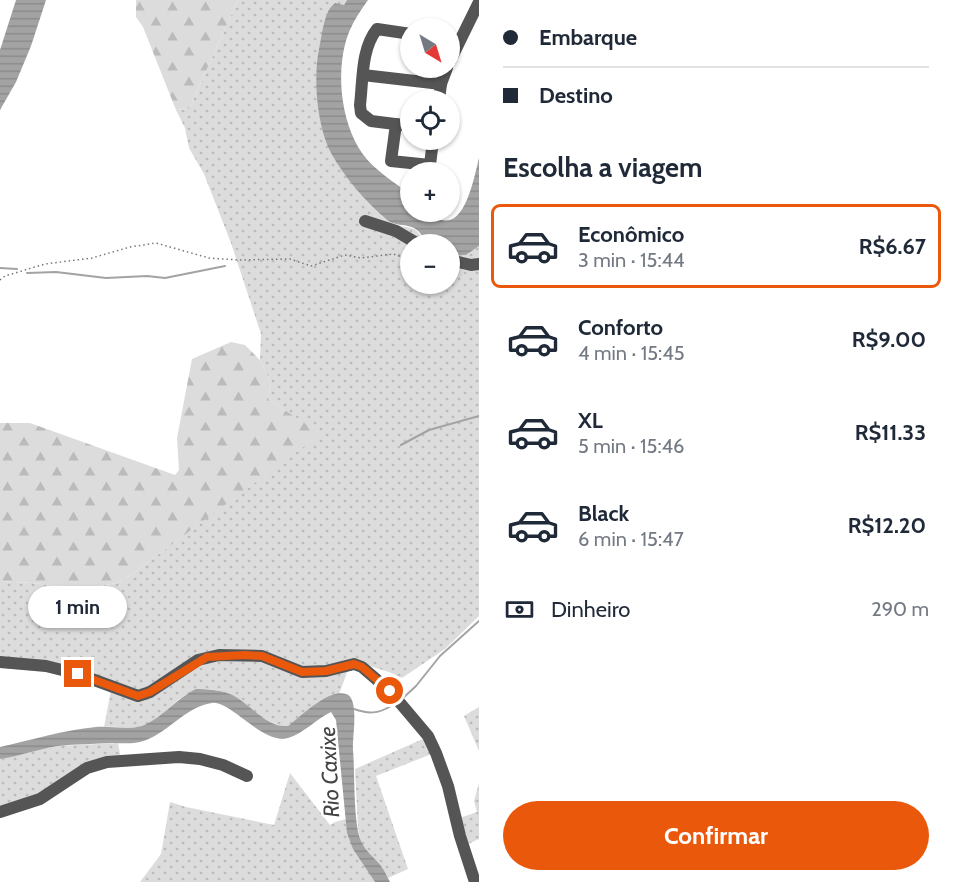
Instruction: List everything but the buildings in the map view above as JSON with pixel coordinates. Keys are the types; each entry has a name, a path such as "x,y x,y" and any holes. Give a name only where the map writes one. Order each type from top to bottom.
{"street":[{"path":"460,36 474,24 479,2"},
{"path":"400,32 377,29 371,37 366,50 360,105 364,117 371,121 400,125"},
{"path":"363,75 441,84"},
{"path":"440,90 443,78"},
{"path":"396,124 391,161 430,165 432,150"},
{"path":"365,220 401,234"},
{"path":"460,262 479,264"},
{"path":"3,662 46,666 78,674 138,696 150,692 198,660 219,655 262,656 302,672 326,671 354,664 362,667 390,691 428,736 448,786 460,836 475,882"},
{"path":"0,812 40,799 87,768 107,762 201,759 223,765 247,776"}],"path":[{"path":"0,280 5,276 45,264 92,258 130,247 156,243 209,258 290,259 311,266 345,255 361,258 393,254 400,256"}],"green space":[{"path":"136,0 238,0 189,109 176,110 143,27 136,17"},
{"path":"238,0 347,0 344,5 334,3 332,5 321,39 317,78 320,118 334,158 376,210 393,224 416,230 419,234 400,234 400,294 460,294 460,255 466,255 479,246 479,616 445,649 402,678 352,659 339,694 320,701 288,726 270,721 231,696 209,689 191,692 146,725 131,728 104,727 112,685 92,675 0,668 0,582 80,587 111,584 125,579 320,434 268,399 271,383 260,360 261,334 231,243 204,174 189,148 185,128 176,110 189,109"},
{"path":"231,342 245,345 260,360 271,383 268,399 321,434 125,579 111,584 80,587 0,582 0,423 30,423 175,475 179,470 177,438 192,359"},
{"path":"479,707 479,751 464,716"},
{"path":"425,738 434,753 376,776 408,869 388,878 361,843 355,769"},
{"path":"118,743 121,759 38,797 0,809 0,759 58,746"},
{"path":"290,773 330,825 346,819 353,845 375,882 140,882 161,854 170,802 274,825"},
{"path":"479,783 479,839 464,846 457,819 477,812 474,801"}],"shaded area":[{"path":"16,0 46,0 16,82 0,110 0,50"},
{"path":"347,0 368,0 349,32 342,61 342,94 349,126 362,153 372,165 400,187 400,222 460,222 460,211 472,186 479,158 479,246 466,255 460,255 460,234 421,234 410,226 394,224 387,220 356,189 331,153 319,116 316,88 317,61 328,11 335,3 344,5"},
{"path":"196,689 230,694 265,719 280,726 288,726 316,704 332,695 339,693 350,697 354,710 353,750 358,833 363,845 390,882 375,882 353,849 347,833 336,720 331,712 294,736 278,738 258,729 228,708 212,703 193,710 159,734 140,742 58,746 0,759 0,747 72,730 142,726 156,719"}],"waterway":[{"path":"27,273 56,272 106,278 147,276 165,278 225,266"},
{"path":"0,268 17,269"},
{"path":"401,445 429,430 479,416"},
{"path":"403,698 416,686 440,656 479,621"},
{"path":"354,709 373,712 382,711 391,706"}],"route":[{"path":"78,674 138,696 150,692 198,660 219,655 245,655 262,656 302,672 312,673 354,664 362,667 390,691"}],"water label":[{"name":"Rio Caxixe","path":"329,772"}]}
